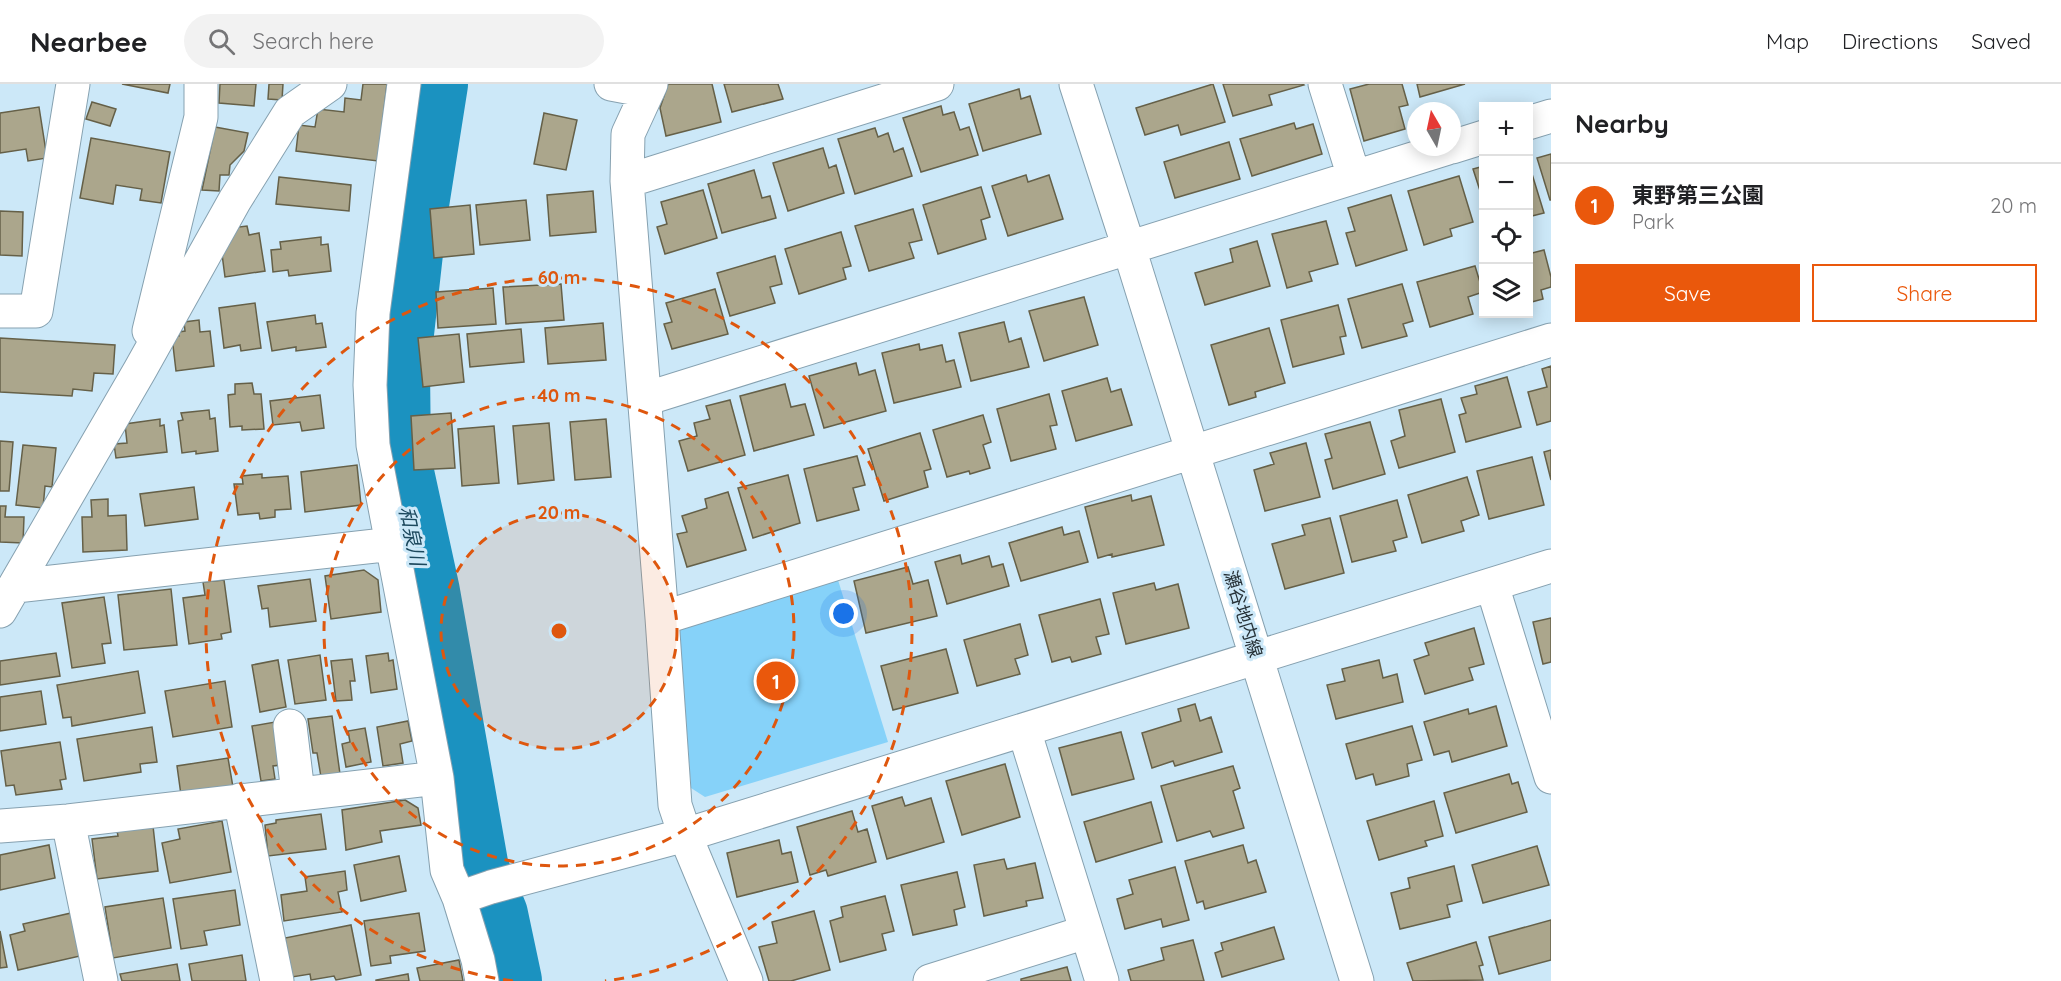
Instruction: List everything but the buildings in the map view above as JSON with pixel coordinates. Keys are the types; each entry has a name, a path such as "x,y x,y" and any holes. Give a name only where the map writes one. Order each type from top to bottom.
{"street":[{"path":"0,311 36,311 73,84"},
{"path":"140,370 201,117 201,84"},
{"path":"8,598 235,200 290,112 330,84"},
{"path":"404,84 373,313 370,385 373,445 436,777 447,870 474,892 478,960 482,981"},
{"path":"611,84 649,87 628,134 627,181 675,805 685,835 746,981"},
{"path":"627,181 937,84"},
{"name":"瀬谷地内線","path":"1076,84 1130,248 1357,981"},
{"path":"1325,84 1354,177"},
{"path":"1533,121 1551,116"},
{"path":"1461,144 1479,139"},
{"path":"645,399 1422,156"},
{"path":"662,618 1551,340"},
{"path":"8,598 393,544"},
{"path":"474,892 685,835 1551,566"},
{"path":"1492,585 1551,777"},
{"path":"290,726 298,794"},
{"path":"1024,730 1101,981"},
{"path":"0,826 68,821 436,777"},
{"path":"240,800 277,981"},
{"path":"68,821 101,981"},
{"path":"930,981 1086,932"}],"shaded area":[{"path":"838,580 888,742 705,797 691,788 679,619"}],"waterway":[{"name":"和泉川","path":"433,84 412,217 395,369 396,459 425,592 474,869 493,915 507,981"}],"place":[{"name":"東野第三公園","path":"776,681"}]}
